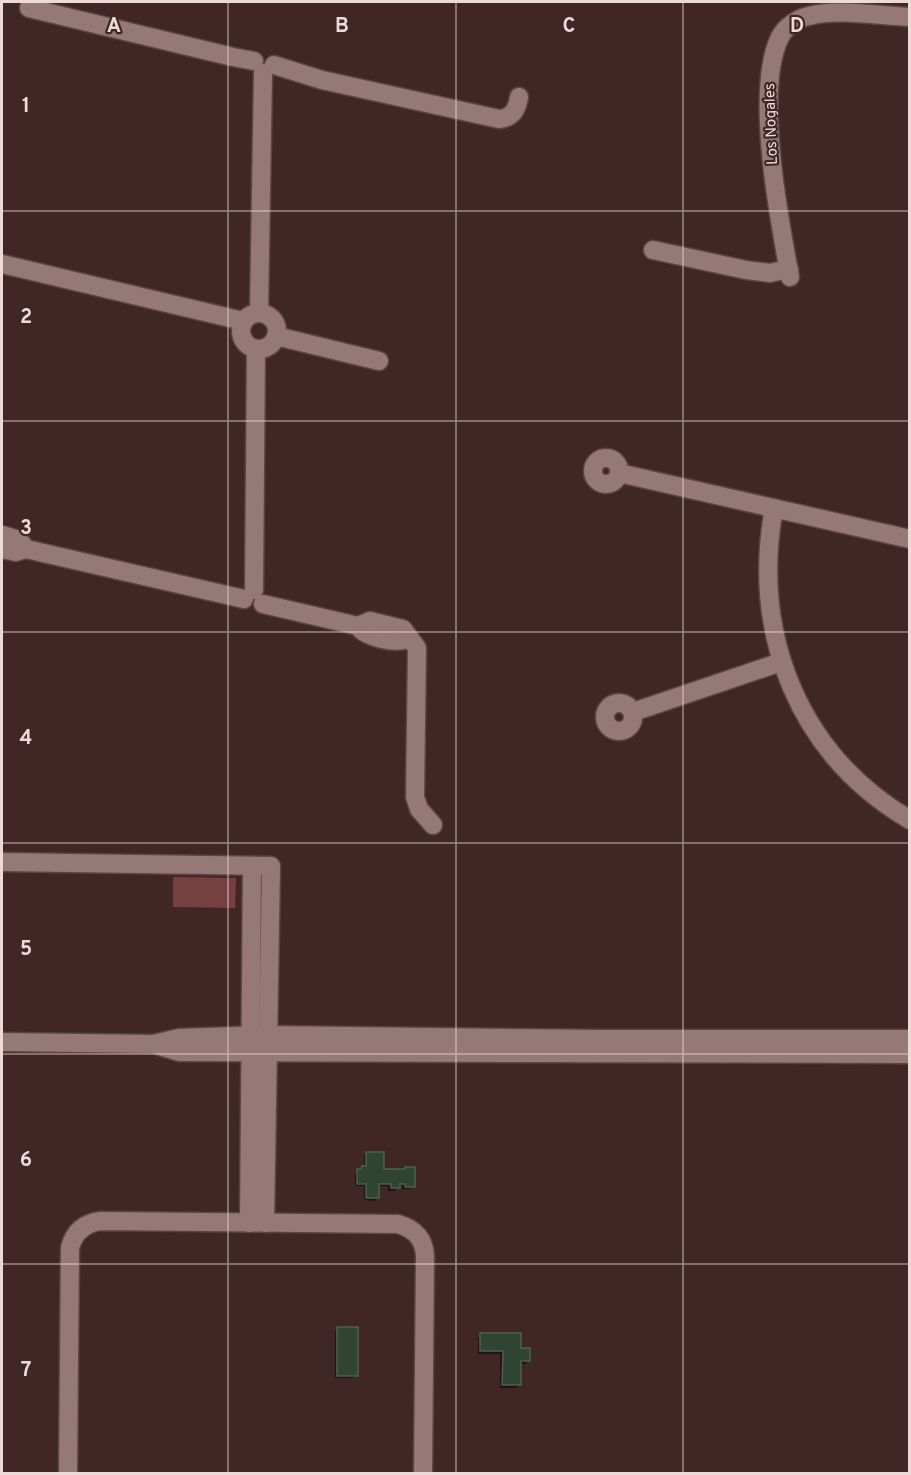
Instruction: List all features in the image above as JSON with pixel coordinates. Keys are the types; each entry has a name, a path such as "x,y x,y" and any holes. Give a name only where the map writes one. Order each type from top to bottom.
{"street":[{"path":"29,8 322,80 500,120 512,115 519,97"},
{"name":"Los Nogales","path":"653,250 770,273 789,273 776,201 770,122 769,80 773,55 781,35 794,22 808,16 831,13 909,17"},
{"path":"2,276 247,322 270,316 277,330 269,346 256,349 245,344 247,322 264,66"},
{"path":"2,264 247,322"},
{"path":"276,336 379,361"},
{"path":"254,598 256,349"},
{"path":"619,472 909,539"},
{"path":"774,508 769,543 768,577 773,628 781,662 804,714 825,746 865,789 909,820"},
{"path":"2,535 19,540 26,549"},
{"path":"2,549 16,552 26,549 254,598 358,626 364,634 396,641 404,640 408,636 414,643 417,654 415,797 419,809 433,825"},
{"path":"633,712 781,662"},
{"path":"2,862 271,866 258,1044"},
{"path":"252,866 258,1044 257,1223"},
{"path":"2,1042 153,1044 179,1052 258,1044 602,1039 909,1039"},
{"path":"258,1044 909,1054"},
{"path":"68,1473 70,1248 75,1235 84,1226 101,1221 398,1224 411,1229 420,1239 425,1256 423,1473"}],"shaded area":[{"path":"173,877 236,878 235,908 173,907"}],"building":[{"path":"366,1152 384,1152 384,1169 415,1167 415,1187 405,1187 405,1184 400,1184 400,1188 391,1188 391,1184 379,1184 379,1198 366,1198 366,1184 357,1184 357,1169 366,1166"},
{"path":"337,1327 358,1327 358,1376 337,1376"},
{"path":"480,1333 521,1333 521,1348 530,1348 530,1361 521,1361 521,1385 502,1385 503,1351 480,1351"}]}
